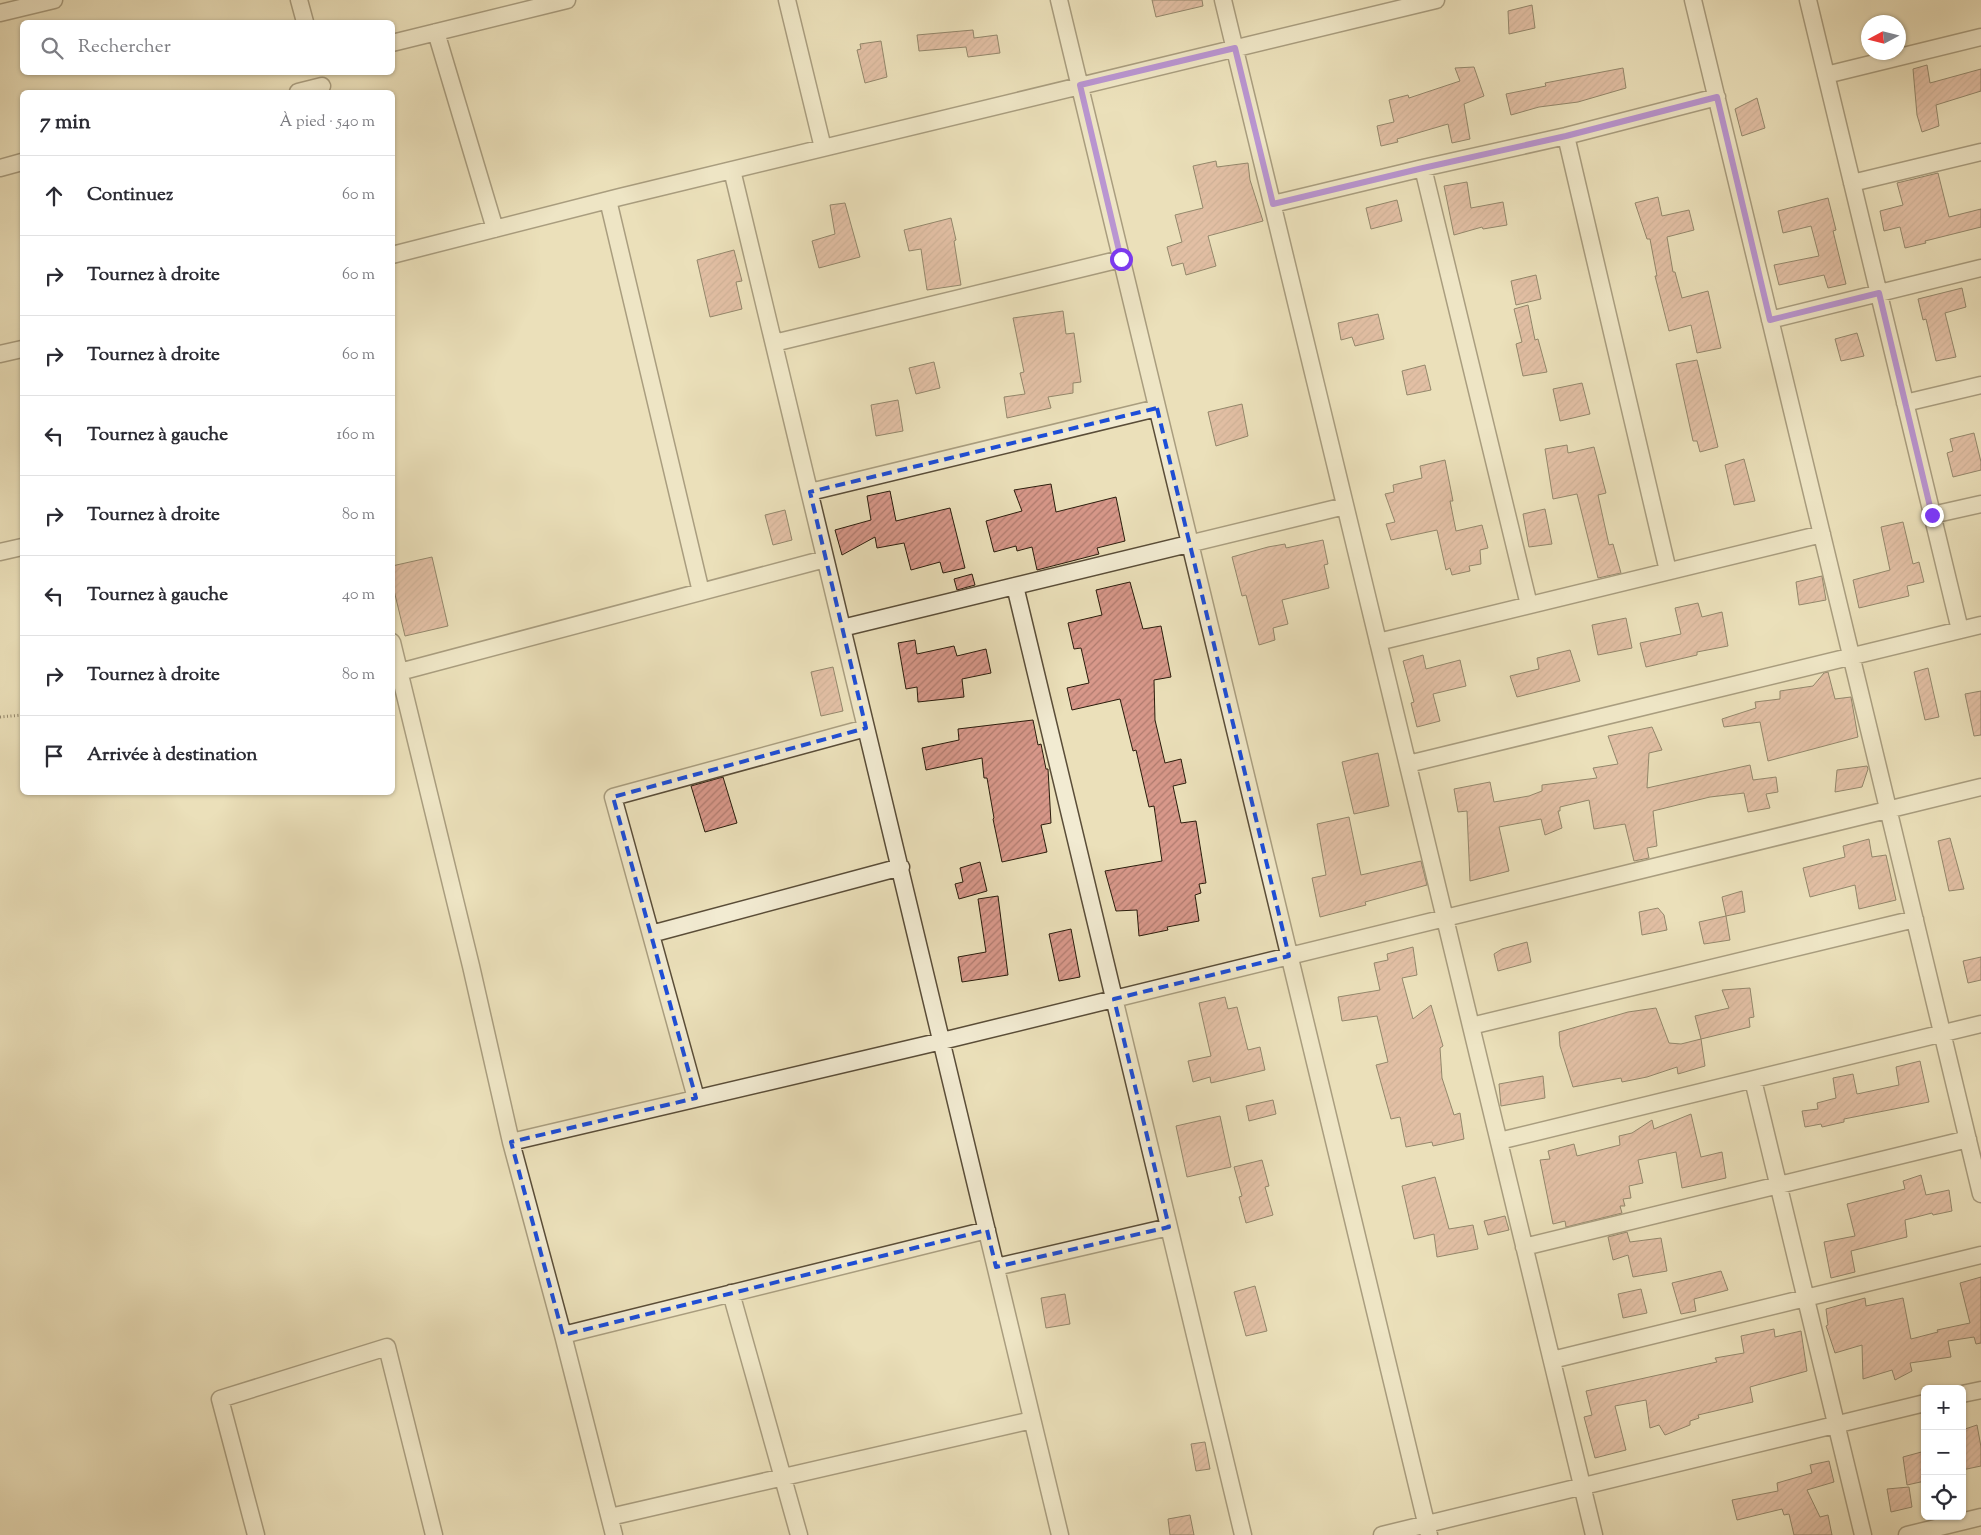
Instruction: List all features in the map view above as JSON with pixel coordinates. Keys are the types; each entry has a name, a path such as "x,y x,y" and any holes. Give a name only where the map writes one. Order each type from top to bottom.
{"street":[{"path":"0,12 54,0"},
{"path":"299,0 304,20"},
{"path":"395,42 567,0"},
{"path":"787,0 823,148"},
{"path":"1059,0 1428,1530"},
{"path":"1224,0 1594,1535"},
{"path":"395,254 608,200 1436,0"},
{"path":"1693,0 1981,1194"},
{"path":"1808,0 1960,630"},
{"path":"436,32 496,229"},
{"path":"1826,75 1981,37"},
{"path":"304,90 321,84"},
{"path":"1273,204 1566,136 1717,97"},
{"path":"1566,136 1668,571"},
{"path":"1852,183 1981,152"},
{"path":"0,168 20,163"},
{"path":"1423,168 1528,605"},
{"path":"732,170 1060,1535"},
{"path":"608,200 701,592"},
{"path":"774,343 1121,259"},
{"path":"1770,320 1981,268"},
{"path":"0,354 20,349"},
{"path":"1905,403 1981,385"},
{"path":"810,492 1157,408"},
{"path":"1932,515 1981,504"},
{"path":"842,628 1345,506"},
{"path":"1378,642 1822,534"},
{"path":"0,552 20,547"},
{"path":"614,1535 511,1142 471,966 396,673 825,559"},
{"path":"1015,586 1243,1535"},
{"path":"1408,764 1981,625"},
{"path":"696,1098 613,797 866,728"},
{"path":"511,1142 942,1041 1981,787"},
{"path":"651,934 901,867"},
{"path":"1471,1026 1915,919"},
{"path":"1499,1141 1981,1024"},
{"path":"1753,1080 1863,1535"},
{"path":"1524,1247 1968,1139"},
{"path":"996,1267 1169,1227"},
{"path":"563,1335 987,1230"},
{"path":"1552,1360 1981,1256"},
{"path":"731,1293 799,1535"},
{"path":"256,1535 220,1399 387,1347 434,1535"},
{"path":"1966,1393 1981,1390"},
{"path":"1382,1535 1428,1530 1582,1486 1921,1404"},
{"path":"610,1517 1032,1420"},
{"path":"1907,1535 1981,1517"}],"path":[{"path":"0,717 20,715"}],"highlighted area":[{"path":"1157,408 1289,956 1114,999 1169,1227 996,1267 987,1230 563,1335 511,1142 696,1098 613,797 866,728 810,492"}],"building":[{"path":"1152,0 1202,0 1203,6 1156,17"},
{"path":"1532,5 1535,28 1509,34 1508,11"},
{"path":"973,30 974,38 997,35 1000,53 968,57 966,47 919,51 917,35"},
{"path":"881,41 887,77 865,83 857,50 861,49 860,44"},
{"path":"1927,65 1930,83 1981,69 1981,91 1936,105 1939,126 1922,132 1917,115 1913,69"},
{"path":"1474,67 1484,96 1464,104 1470,139 1452,143 1448,124 1397,139 1398,142 1381,146 1377,126 1394,122 1389,100 1408,95 1409,98 1460,81 1455,68"},
{"path":"1623,68 1626,88 1578,102 1539,107 1511,115 1506,94 1546,86 1545,83"},
{"path":"1757,98 1765,128 1742,136 1735,109"},
{"path":"1216,161 1217,167 1248,163 1250,180 1263,221 1208,236 1216,266 1186,275 1183,263 1172,266 1167,247 1182,242 1175,215 1203,208 1193,166"},
{"path":"1938,173 1949,217 1981,209 1981,227 1905,248 1900,227 1884,231 1880,211 1903,205 1897,183"},
{"path":"1467,182 1471,208 1503,202 1507,225 1483,229 1482,227 1454,235 1444,186"},
{"path":"1658,197 1662,216 1689,210 1694,230 1667,237 1673,272 1675,272 1682,298 1708,291 1721,348 1697,353 1691,325 1669,331 1655,276 1657,276 1650,239 1647,239 1635,203"},
{"path":"1828,198 1836,230 1833,231 1846,284 1828,288 1824,275 1779,285 1774,265 1819,256 1811,226 1783,233 1778,211"},
{"path":"1397,200 1402,221 1371,229 1366,208"},
{"path":"845,203 860,257 819,268 812,241 835,234 830,205"},
{"path":"951,218 956,240 954,241 961,285 927,290 921,249 909,251 904,230"},
{"path":"734,250 742,281 736,282 742,309 710,317 697,260"},
{"path":"1536,275 1541,299 1516,305 1511,281"},
{"path":"1962,288 1966,307 1945,313 1956,357 1936,361 1926,319 1923,320 1918,299"},
{"path":"1528,305 1535,340 1538,339 1547,372 1523,376 1516,344 1522,342 1514,309"},
{"path":"1063,311 1066,334 1074,333 1081,382 1073,383 1073,393 1048,397 1051,408 1007,418 1004,397 1025,394 1020,373 1024,372 1013,318"},
{"path":"1378,314 1384,339 1355,346 1352,337 1341,340 1338,323"},
{"path":"1857,333 1864,356 1841,361 1835,339"},
{"path":"1697,360 1718,447 1700,452 1697,441 1693,441 1676,364"},
{"path":"934,362 940,388 916,394 909,368"},
{"path":"1425,365 1431,390 1407,395 1402,371"},
{"path":"1582,383 1590,414 1560,421 1553,389"},
{"path":"898,400 903,431 876,436 871,405"},
{"path":"1242,404 1248,436 1216,446 1208,412"},
{"path":"1974,433 1981,470 1953,477 1947,453 1953,451 1950,439"},
{"path":"1567,445 1568,453 1594,447 1606,493 1598,495 1609,545 1613,544 1621,573 1598,578 1577,494 1553,499 1545,449"},
{"path":"1744,459 1755,501 1734,505 1725,465"},
{"path":"1445,460 1453,501 1450,501 1456,531 1482,525 1488,548 1480,550 1481,564 1469,566 1470,571 1452,575 1450,568 1446,570 1437,530 1391,540 1386,524 1395,522 1385,494 1394,492 1393,485 1422,478 1420,466"},
{"path":"1051,484 1056,512 1116,497 1125,541 1097,548 1099,554 1037,570 1032,547 1017,551 1016,546 994,552 986,521 1022,511 1014,490"},
{"path":"890,491 896,521 950,508 965,568 943,573 940,562 911,570 904,543 877,548 875,537 842,555 835,530 871,520 867,496"},
{"path":"1545,509 1552,544 1529,547 1523,514"},
{"path":"785,510 792,540 773,545 765,515"},
{"path":"1903,522 1913,564 1919,562 1924,582 1907,586 1909,596 1859,608 1853,580 1890,570 1881,527"},
{"path":"1323,540 1328,564 1324,565 1329,588 1282,600 1288,624 1273,628 1275,640 1259,645 1246,595 1242,596 1232,557 1268,547 1285,544 1286,548"},
{"path":"432,557 448,626 405,636 395,594 395,565"},
{"path":"972,574 975,585 957,590 954,579"},
{"path":"1822,576 1826,600 1799,605 1796,582"},
{"path":"1130,582 1143,629 1161,626 1171,677 1154,680 1155,720 1165,763 1181,759 1186,783 1173,786 1181,823 1196,821 1206,883 1199,884 1201,893 1195,895 1199,921 1167,927 1168,930 1139,936 1137,910 1116,911 1105,871 1162,861 1154,806 1149,807 1136,750 1133,751 1120,699 1072,710 1067,688 1089,683 1081,648 1074,649 1068,623 1102,615 1096,590"},
{"path":"1698,603 1702,617 1722,612 1728,646 1697,652 1697,655 1646,667 1640,643 1681,634 1675,608"},
{"path":"1626,618 1632,648 1598,655 1592,625"},
{"path":"915,640 917,654 954,646 957,656 986,649 991,673 962,679 964,697 918,702 917,687 906,689 898,643"},
{"path":"1570,650 1580,681 1517,697 1510,676 1539,669 1537,658"},
{"path":"1423,655 1426,669 1460,660 1466,686 1433,694 1440,721 1417,727 1411,703 1414,702 1403,661"},
{"path":"833,667 843,711 821,716 811,672"},
{"path":"1928,668 1939,717 1925,720 1914,672"},
{"path":"1828,672 1835,699 1851,697 1858,737 1768,761 1760,722 1724,727 1722,719 1756,708 1755,702 1780,699 1780,691 1813,686 1824,673"},
{"path":"1981,691 1981,735 1974,736 1965,694"},
{"path":"1033,720 1038,745 1041,744 1046,769 1048,769 1051,823 1041,825 1047,852 1002,862 987,778 984,778 982,758 926,770 922,748 959,740 958,729"},
{"path":"1652,727 1662,750 1649,753 1647,788 1750,765 1753,780 1776,777 1778,792 1766,794 1770,808 1748,812 1744,793 1710,797 1653,811 1657,846 1647,848 1649,858 1634,861 1625,824 1594,829 1589,800 1560,807 1560,811 1558,811 1562,828 1545,835 1541,819 1499,827 1509,871 1470,881 1467,811 1458,812 1454,789 1490,782 1494,802 1529,796 1542,791 1542,785 1597,778 1593,768 1618,764 1608,736"},
{"path":"1378,753 1389,806 1354,814 1342,762"},
{"path":"1867,766 1868,769 1862,787 1835,792 1837,770"},
{"path":"723,777 737,823 705,832 691,786"},
{"path":"1349,817 1361,875 1421,861 1427,885 1365,902 1366,905 1320,917 1312,878 1326,875 1317,824"},
{"path":"1950,838 1964,889 1949,891 1938,841"},
{"path":"1869,839 1872,857 1886,855 1896,900 1859,909 1855,885 1810,897 1803,868 1845,857 1843,846"},
{"path":"980,862 987,891 959,899 955,884 963,882 960,868"},
{"path":"1742,891 1745,912 1726,916 1722,897"},
{"path":"998,896 1008,975 962,982 958,957 986,952 978,899"},
{"path":"1658,908 1664,915 1667,930 1642,935 1639,912"},
{"path":"1726,916 1730,940 1704,944 1699,922"},
{"path":"1071,929 1080,977 1059,981 1049,934"},
{"path":"1527,942 1531,962 1498,971 1494,954 1502,949"},
{"path":"1413,947 1417,975 1402,978 1413,1019 1431,1005 1443,1046 1440,1048 1442,1078 1454,1115 1460,1113 1464,1139 1433,1146 1432,1142 1406,1147 1400,1117 1391,1119 1376,1065 1388,1062 1377,1016 1342,1021 1338,997 1380,990 1374,963 1388,960 1387,954"},
{"path":"1981,957 1981,980 1968,983 1963,961"},
{"path":"1750,988 1754,1017 1749,1018 1750,1027 1701,1039 1695,1016 1729,1008 1722,990"},
{"path":"1225,997 1228,1009 1237,1007 1248,1050 1260,1047 1265,1070 1211,1083 1210,1077 1193,1082 1188,1061 1211,1056 1199,1003"},
{"path":"1656,1008 1669,1043 1681,1044 1701,1039 1705,1066 1678,1074 1677,1067 1647,1077 1622,1082 1621,1078 1573,1087 1560,1046 1559,1032 1628,1012"},
{"path":"1920,1061 1929,1102 1844,1119 1844,1122 1822,1127 1821,1124 1805,1127 1802,1111 1818,1109 1817,1103 1836,1098 1833,1078 1853,1074 1857,1094 1899,1085 1896,1067"},
{"path":"1543,1076 1545,1098 1501,1106 1499,1084"},
{"path":"1273,1100 1276,1114 1249,1121 1246,1106"},
{"path":"1691,1114 1701,1157 1722,1152 1726,1178 1682,1188 1676,1152 1638,1160 1643,1183 1629,1186 1631,1198 1623,1199 1625,1206 1620,1206 1622,1213 1566,1227 1565,1221 1553,1224 1540,1160 1550,1159 1548,1151 1574,1144 1577,1156 1620,1145 1619,1136 1632,1133 1652,1120 1654,1129"},
{"path":"1220,1116 1231,1167 1187,1177 1176,1126"},
{"path":"1262,1160 1269,1186 1265,1187 1273,1215 1246,1223 1239,1197 1242,1196 1234,1167"},
{"path":"1921,1175 1926,1195 1949,1190 1952,1211 1933,1215 1932,1213 1905,1220 1907,1237 1851,1251 1855,1272 1831,1278 1824,1242 1855,1236 1847,1204 1905,1189 1903,1181"},
{"path":"1435,1177 1449,1229 1473,1225 1478,1249 1437,1257 1434,1234 1414,1239 1402,1186"},
{"path":"1505,1216 1509,1230 1488,1235 1484,1221"},
{"path":"1627,1232 1630,1242 1661,1238 1667,1271 1633,1277 1628,1255 1613,1260 1608,1237"},
{"path":"1721,1271 1728,1290 1694,1299 1696,1311 1681,1314 1672,1283"},
{"path":"1981,1277 1981,1343 1976,1344 1974,1337 1948,1341 1951,1357 1910,1363 1912,1371 1895,1380 1892,1370 1863,1379 1862,1345 1835,1353 1826,1326 1828,1325 1826,1309 1865,1298 1866,1306 1903,1298 1911,1339 1938,1332 1937,1330 1970,1323 1960,1283"},
{"path":"1255,1286 1267,1331 1246,1336 1234,1292"},
{"path":"1641,1289 1647,1313 1623,1318 1618,1294"},
{"path":"1065,1294 1070,1324 1046,1328 1041,1298"},
{"path":"1774,1329 1775,1337 1801,1331 1807,1371 1750,1387 1753,1402 1698,1415 1699,1418 1690,1421 1690,1425 1665,1435 1659,1425 1650,1428 1646,1400 1615,1406 1626,1450 1595,1458 1584,1417 1592,1415 1586,1391 1717,1362 1715,1358 1744,1353 1741,1336"},
{"path":"1977,1425 1981,1447 1981,1466 1966,1469 1966,1430"},
{"path":"1205,1442 1210,1469 1196,1471 1191,1444"},
{"path":"1921,1452 1921,1482 1907,1485 1903,1457"},
{"path":"1829,1461 1834,1482 1807,1490 1820,1517 1828,1515 1832,1535 1794,1535 1789,1514 1784,1515 1782,1509 1737,1520 1732,1500 1778,1491 1777,1483 1812,1473 1810,1465"},
{"path":"1909,1487 1912,1507 1891,1512 1887,1489"},
{"path":"1190,1515 1194,1535 1170,1535 1168,1519"}],"route":[{"path":"1121,259 1080,85 1235,48 1273,204 1566,136 1717,97 1770,320 1879,293 1932,515"}]}
